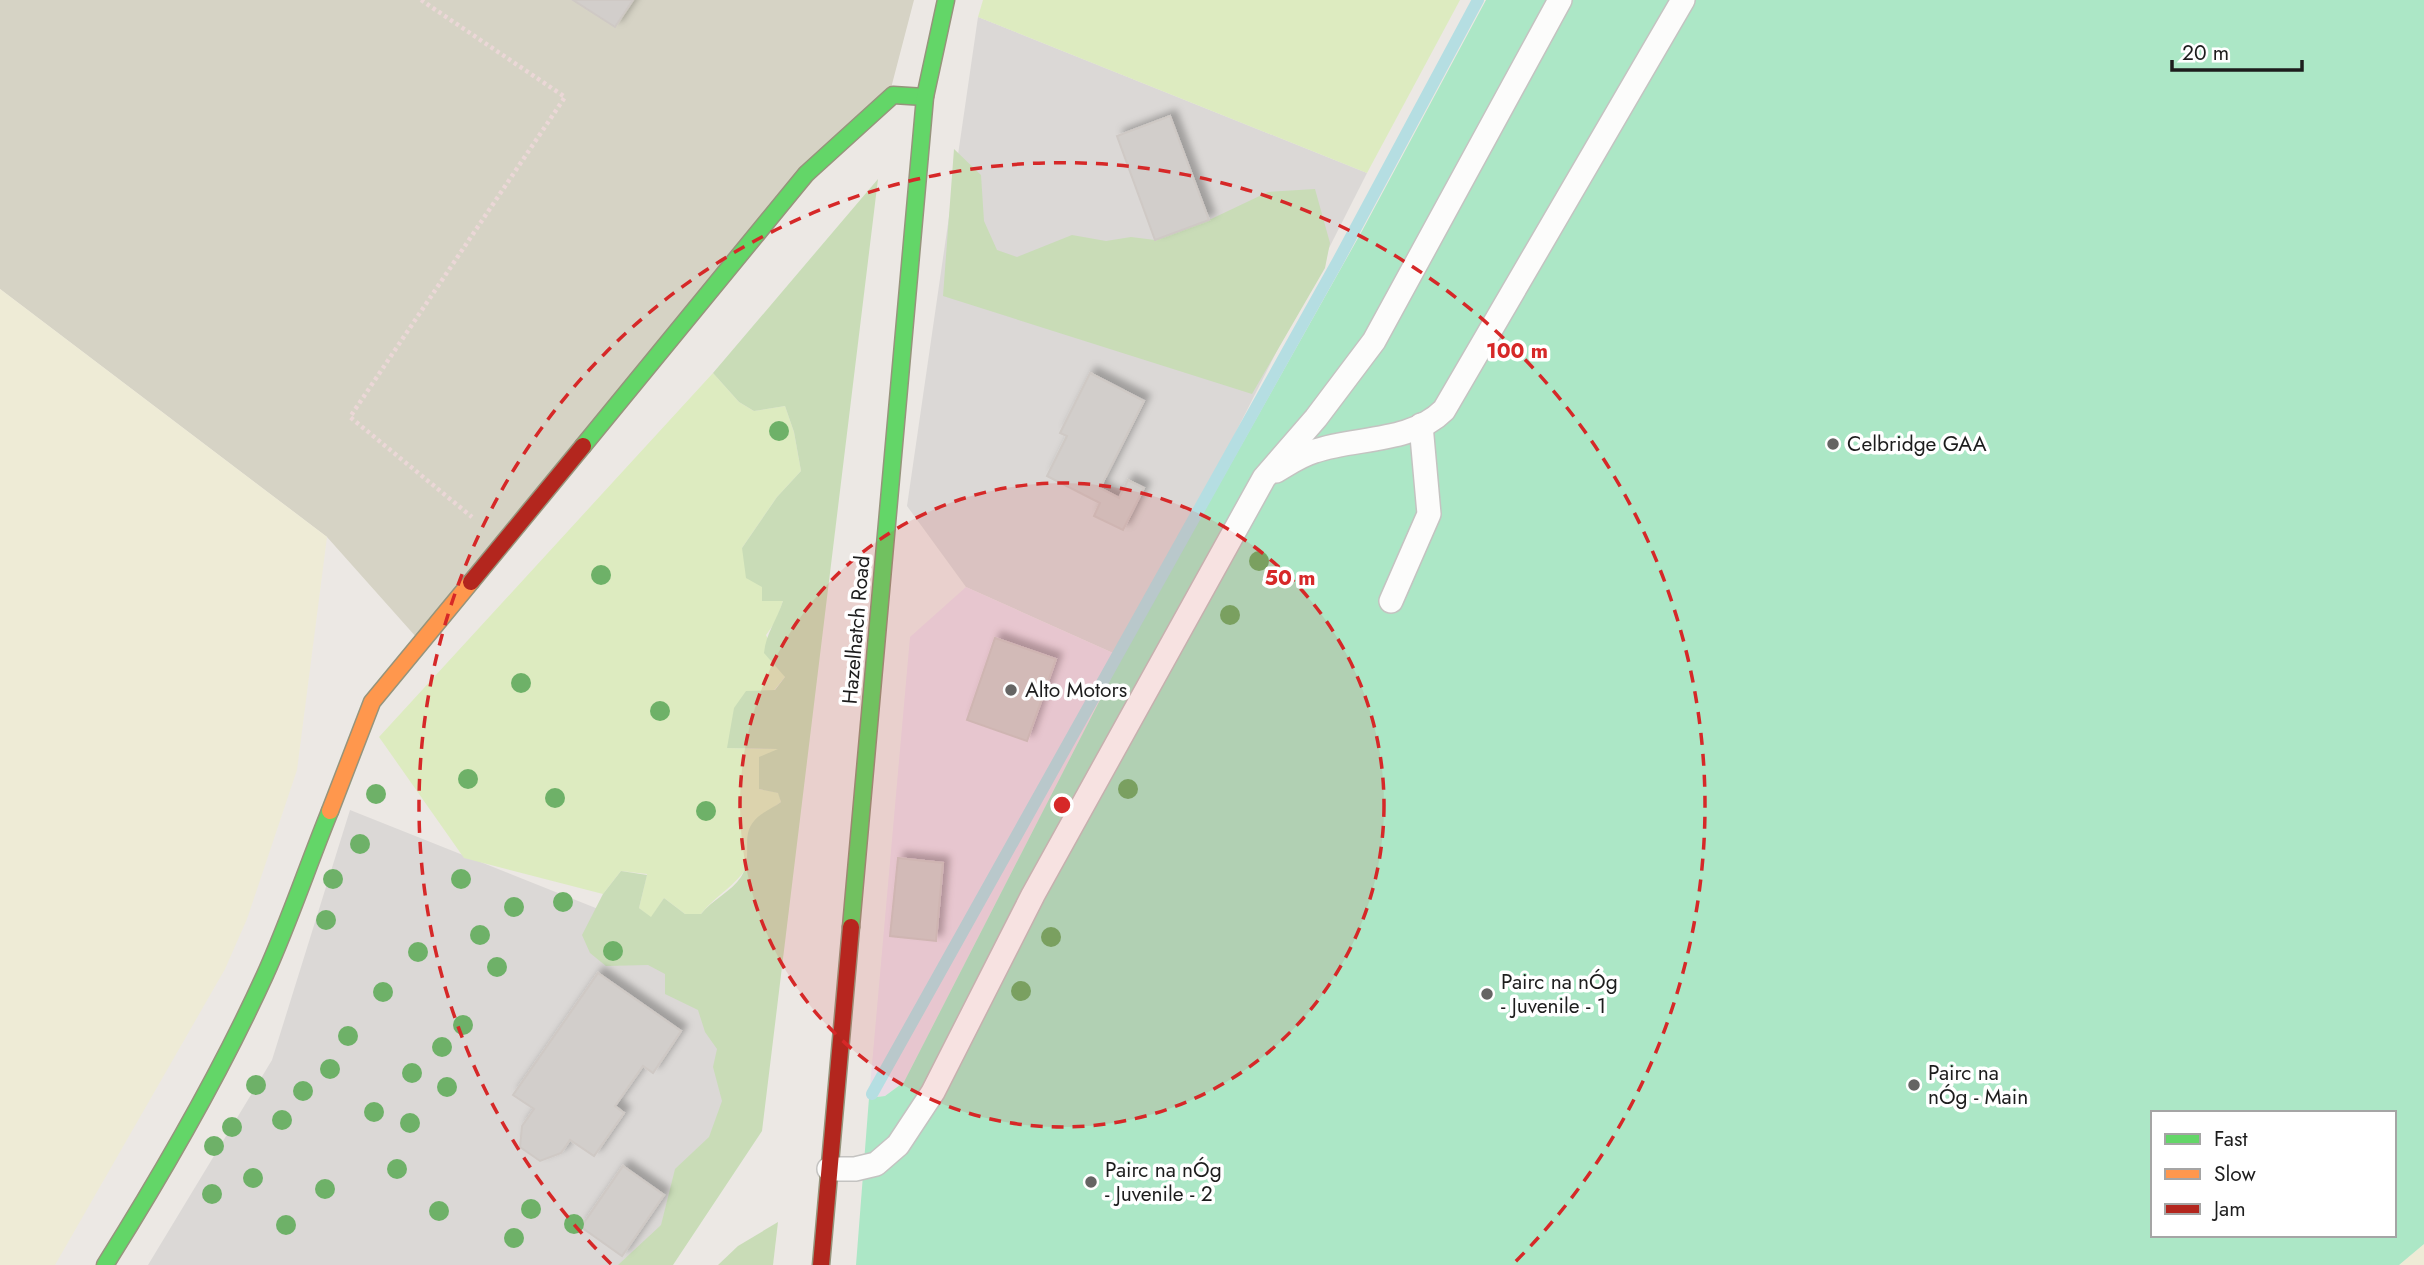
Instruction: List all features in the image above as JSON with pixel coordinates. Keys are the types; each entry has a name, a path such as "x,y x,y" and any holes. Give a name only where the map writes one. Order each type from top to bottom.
{"street":[{"name":"Hazelhatch Road","path":"821,1265 925,97 946,0"},
{"path":"105,1265 150,1194 203,1098 266,974 372,702 806,174 893,95 925,97"}],"lane":[{"path":"829,1169 876,1164 898,1145 933,1092 1033,895 1264,478 1316,418 1374,341 1560,0"},
{"path":"1264,478 1315,451 1405,432 1433,421 1444,410 1684,0"},
{"path":"1391,601 1429,514 1421,425"}],"path":[{"path":"421,0 565,97 350,417 502,542"}],"shaded area":[{"path":"0,0 914,0 890,92 417,638 327,537 0,289"},
{"path":"978,17 1367,173 1122,657 966,587 907,506"},
{"path":"0,289 327,537 297,770 247,919 225,969 55,1265 0,1265"},
{"path":"966,587 1122,657 904,1082 885,1096 869,1098 910,637"},
{"path":"350,810 746,968 741,1116 647,1265 148,1265 272,1060"},
{"path":"2424,1244 2424,1265 2399,1265"}],"green space":[{"path":"983,0 1460,0 1367,173 978,17"},
{"name":"Celbridge GAA","path":"1486,0 2424,0 2424,1244 2399,1265 856,1265 869,1098 885,1096 904,1082 1122,657 1362,231"},
{"path":"954,149 981,175 984,221 997,250 1017,257 1072,235 1106,241 1131,237 1155,240 1209,220 1268,192 1315,189 1330,243 1325,268 1252,394 943,296"},
{"path":"878,179 762,1131 673,1265 618,1265 661,1225 675,1169 709,1137 722,1101 713,1067 717,1049 705,1032 698,1010 665,994 665,974 648,965 606,966 590,953 582,935 603,894 621,871 647,875 639,908 651,917 664,898 685,914 701,914 741,877 747,862 750,827 760,816 781,802 778,793 759,789 759,757 778,749 727,748 734,708 746,691 775,690 785,677 764,653 783,601 762,601 762,587 746,578 742,548 777,497 801,471 794,432 785,406 754,411 739,402 713,373"},
{"path":"713,373 739,402 754,411 785,406 794,432 801,471 777,497 742,548 763,587 783,601 776,621 766,635 785,677 727,748 780,749 759,789 779,793 781,802 764,815 754,828 749,843 749,864 744,872 701,914 685,914 664,898 651,918 639,908 647,874 621,871 603,894 464,858 379,737"},
{"path":"778,1222 773,1265 718,1265 738,1246"}],"building":[{"path":"573,0 633,0 615,27"},
{"path":"1170,116 1209,220 1155,240 1117,136"},
{"path":"1090,373 1144,401 1100,488 1119,498 1128,480 1144,488 1123,530 1094,516 1100,503 1047,476 1067,436 1060,433"},
{"name":"Alto Motors","path":"995,638 1056,659 1027,741 967,720"},
{"path":"898,858 943,863 936,941 890,936"},
{"path":"598,973 681,1031 653,1073 643,1066 615,1106 624,1113 594,1156 570,1140 561,1153 540,1161 520,1147 522,1126 534,1109 513,1095"},
{"path":"623,1166 664,1195 622,1256 581,1227"}],"waterway":[{"path":"872,1094 1338,261 1478,0"}],"traffic: fast":[{"path":"851,927 925,97 946,0"},
{"path":"583,446 806,174 893,95 925,97"},
{"path":"105,1265 190,1123 229,1050 282,935 330,811"}],"traffic: slow":[{"path":"330,811 372,702 471,582"}],"traffic: jam":[{"path":"471,582 583,446"},
{"path":"821,1265 851,927"}],"place":[{"name":"Celbridge GAA","path":"1833,444"},
{"name":"Alto Motors","path":"1011,690"},
{"name":"Pairc na nÓg - Juvenile - 1","path":"1487,994"},
{"name":"Pairc na nÓg - Main","path":"1914,1085"},
{"name":"Pairc na nÓg - Juvenile - 2","path":"1091,1182"}]}
